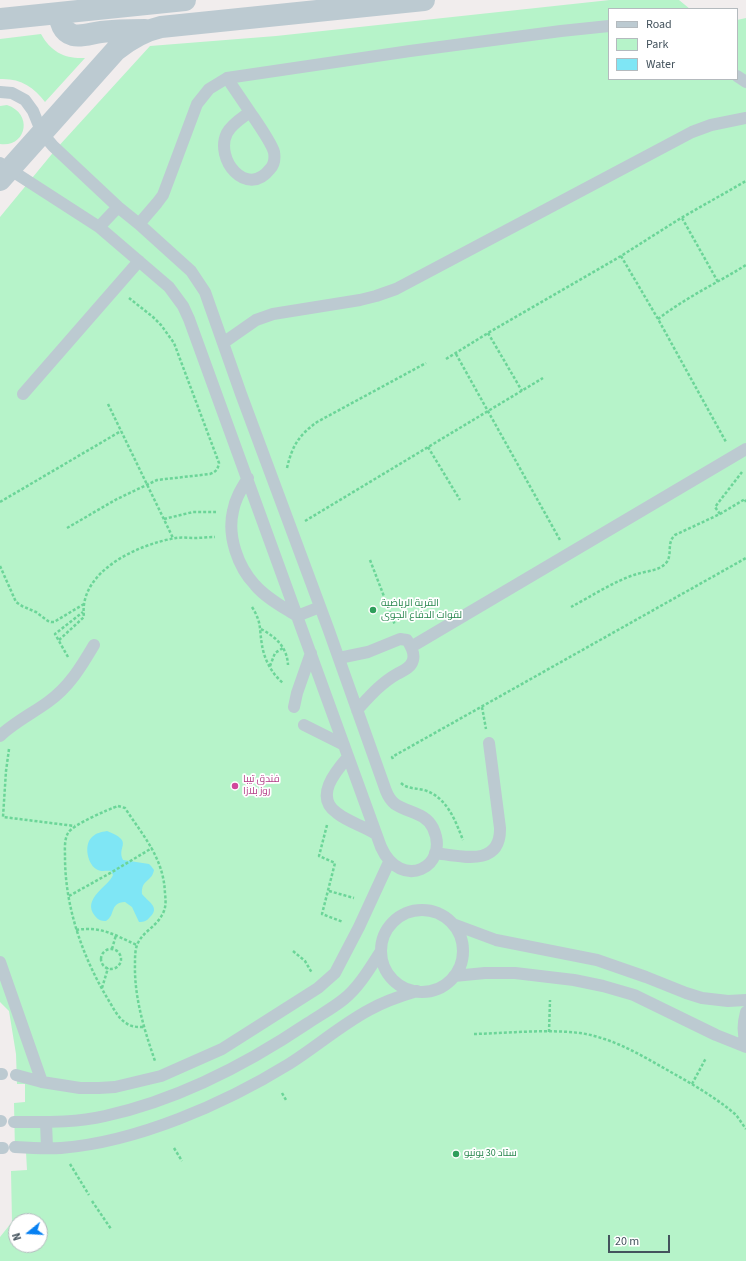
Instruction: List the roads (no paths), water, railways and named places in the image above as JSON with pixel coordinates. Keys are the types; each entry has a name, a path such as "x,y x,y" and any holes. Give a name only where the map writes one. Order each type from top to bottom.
{"street":[{"path":"0,19 185,0"},
{"path":"3,171 42,133 116,50 137,35 148,30 161,27 424,0"},
{"path":"61,12 60,18 63,27 66,31 74,35 116,30 148,30"}],"lane":[{"path":"139,224 157,203 162,194 197,104 209,89 227,78 561,31 608,26"},
{"path":"227,78 250,112 274,152 272,167 267,173 258,178 248,180 243,179 229,165 224,142 231,127 250,112"},
{"path":"0,92 12,93 25,100 33,111 42,133 53,146 118,207 191,271 200,283 208,300 386,791 394,803 419,814 430,823 435,836 435,853 427,866 421,870 412,872 404,870 390,862 384,855 310,654 248,478 183,306 169,287 99,227 77,212 3,171"},
{"path":"223,343 256,320 273,314 360,300 396,289 692,132 711,125 746,118"},
{"path":"99,227 118,207"},
{"path":"23,394 139,261"},
{"path":"411,648 746,449"},
{"path":"248,478 238,494 232,513 232,536 238,556 242,566 255,585 272,600 297,616"},
{"path":"297,616 320,607"},
{"path":"339,658 368,652 400,638 407,640 414,655 413,661 409,668 380,686 357,710"},
{"path":"0,736 64,690 77,673 94,645"},
{"path":"294,707 292,689 310,654"},
{"path":"304,724 344,745"},
{"path":"435,853 477,857 492,851 497,844 500,836 500,828 489,743"},
{"path":"348,757 337,770 329,783 327,798 331,808 343,817 376,834"},
{"path":"16,1075 42,1082 80,1088 115,1087 161,1076 222,1049 318,988 338,969 390,862"},
{"path":"6,1148 61,1148 112,1140 160,1125 216,1103 244,1090 290,1063 368,1010 400,996 417,992 431,991 444,985 454,976 460,966 462,944 459,934 453,924 444,916 432,911 419,910 407,912 396,918 388,927 382,939 381,951 383,963 388,974 406,989 417,992"},
{"path":"453,924 496,940 597,960 702,998 728,1001 746,1000"},
{"path":"14,1122 70,1121 94,1118 151,1103 214,1077 280,1042 344,999 370,969 381,951"},
{"path":"0,962 42,1082"},
{"path":"454,976 485,973 515,974 566,978 603,986 634,995 716,1035 746,1047"},
{"path":"746,1012 743,1022 743,1035 746,1042"},
{"path":"46,1122 47,1148"}],"water":[{"path":"107,831 123,841 121,855 123,860 149,864 154,870 153,874 142,889 142,894 154,907 153,913 145,921 139,922 132,907 125,902 120,903 115,907 111,916 106,921 97,918 92,910 91,904 93,898 113,875 111,871 100,871 95,868 89,860 87,850 89,841 94,836"}],"place":[{"name":"القرية الرياضية لقوات الدفاع الجوى","path":"373,610"},
{"name":"فندق تيبا روز بلازا","path":"235,786"},
{"name":"ستاد 30 يونيو","path":"456,1154"}]}
